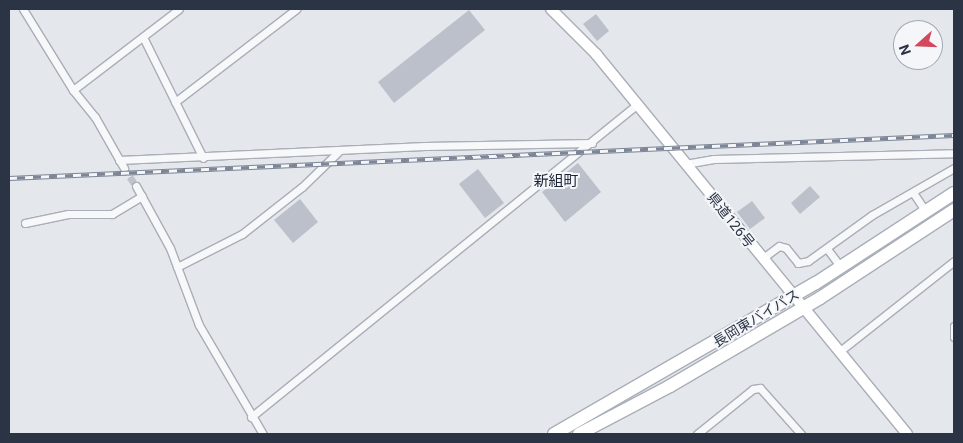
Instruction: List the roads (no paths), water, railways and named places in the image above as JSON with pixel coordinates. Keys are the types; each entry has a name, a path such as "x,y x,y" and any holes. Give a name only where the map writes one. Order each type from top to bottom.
{"highway":[{"name":"長岡東バイパス","path":"554,434 841,267 954,193"},
{"name":"長岡東バイパス","path":"579,434 670,386 804,308 954,210"}],"main road":[{"name":"県道126号","path":"551,9 596,54 907,434"}],"street":[{"path":"23,9 73,90 95,117 124,168"},
{"path":"73,90 179,9"},
{"path":"176,102 296,9"},
{"path":"143,37 203,158"},
{"path":"252,417 592,143 637,104"},
{"path":"119,160 338,152 425,146 592,143"},
{"path":"177,267 242,234 302,187 338,152"},
{"path":"685,164 714,159 954,153"},
{"path":"763,258 779,246 786,248 798,263 828,250 872,215 914,194 954,168"},
{"path":"136,186 161,229 199,326 263,434"},
{"path":"914,194 926,212"},
{"path":"24,223 68,214 112,214 142,196"},
{"path":"828,250 841,267"},
{"path":"840,351 954,262"},
{"path":"954,326 954,337"},
{"path":"697,434 753,389 760,388 801,434"}],"tunnel":[{"path":"124,168 136,186"}],"railway":[{"path":"9,178 954,135"}],"district":[{"name":"新組町","path":"556,182"}]}
